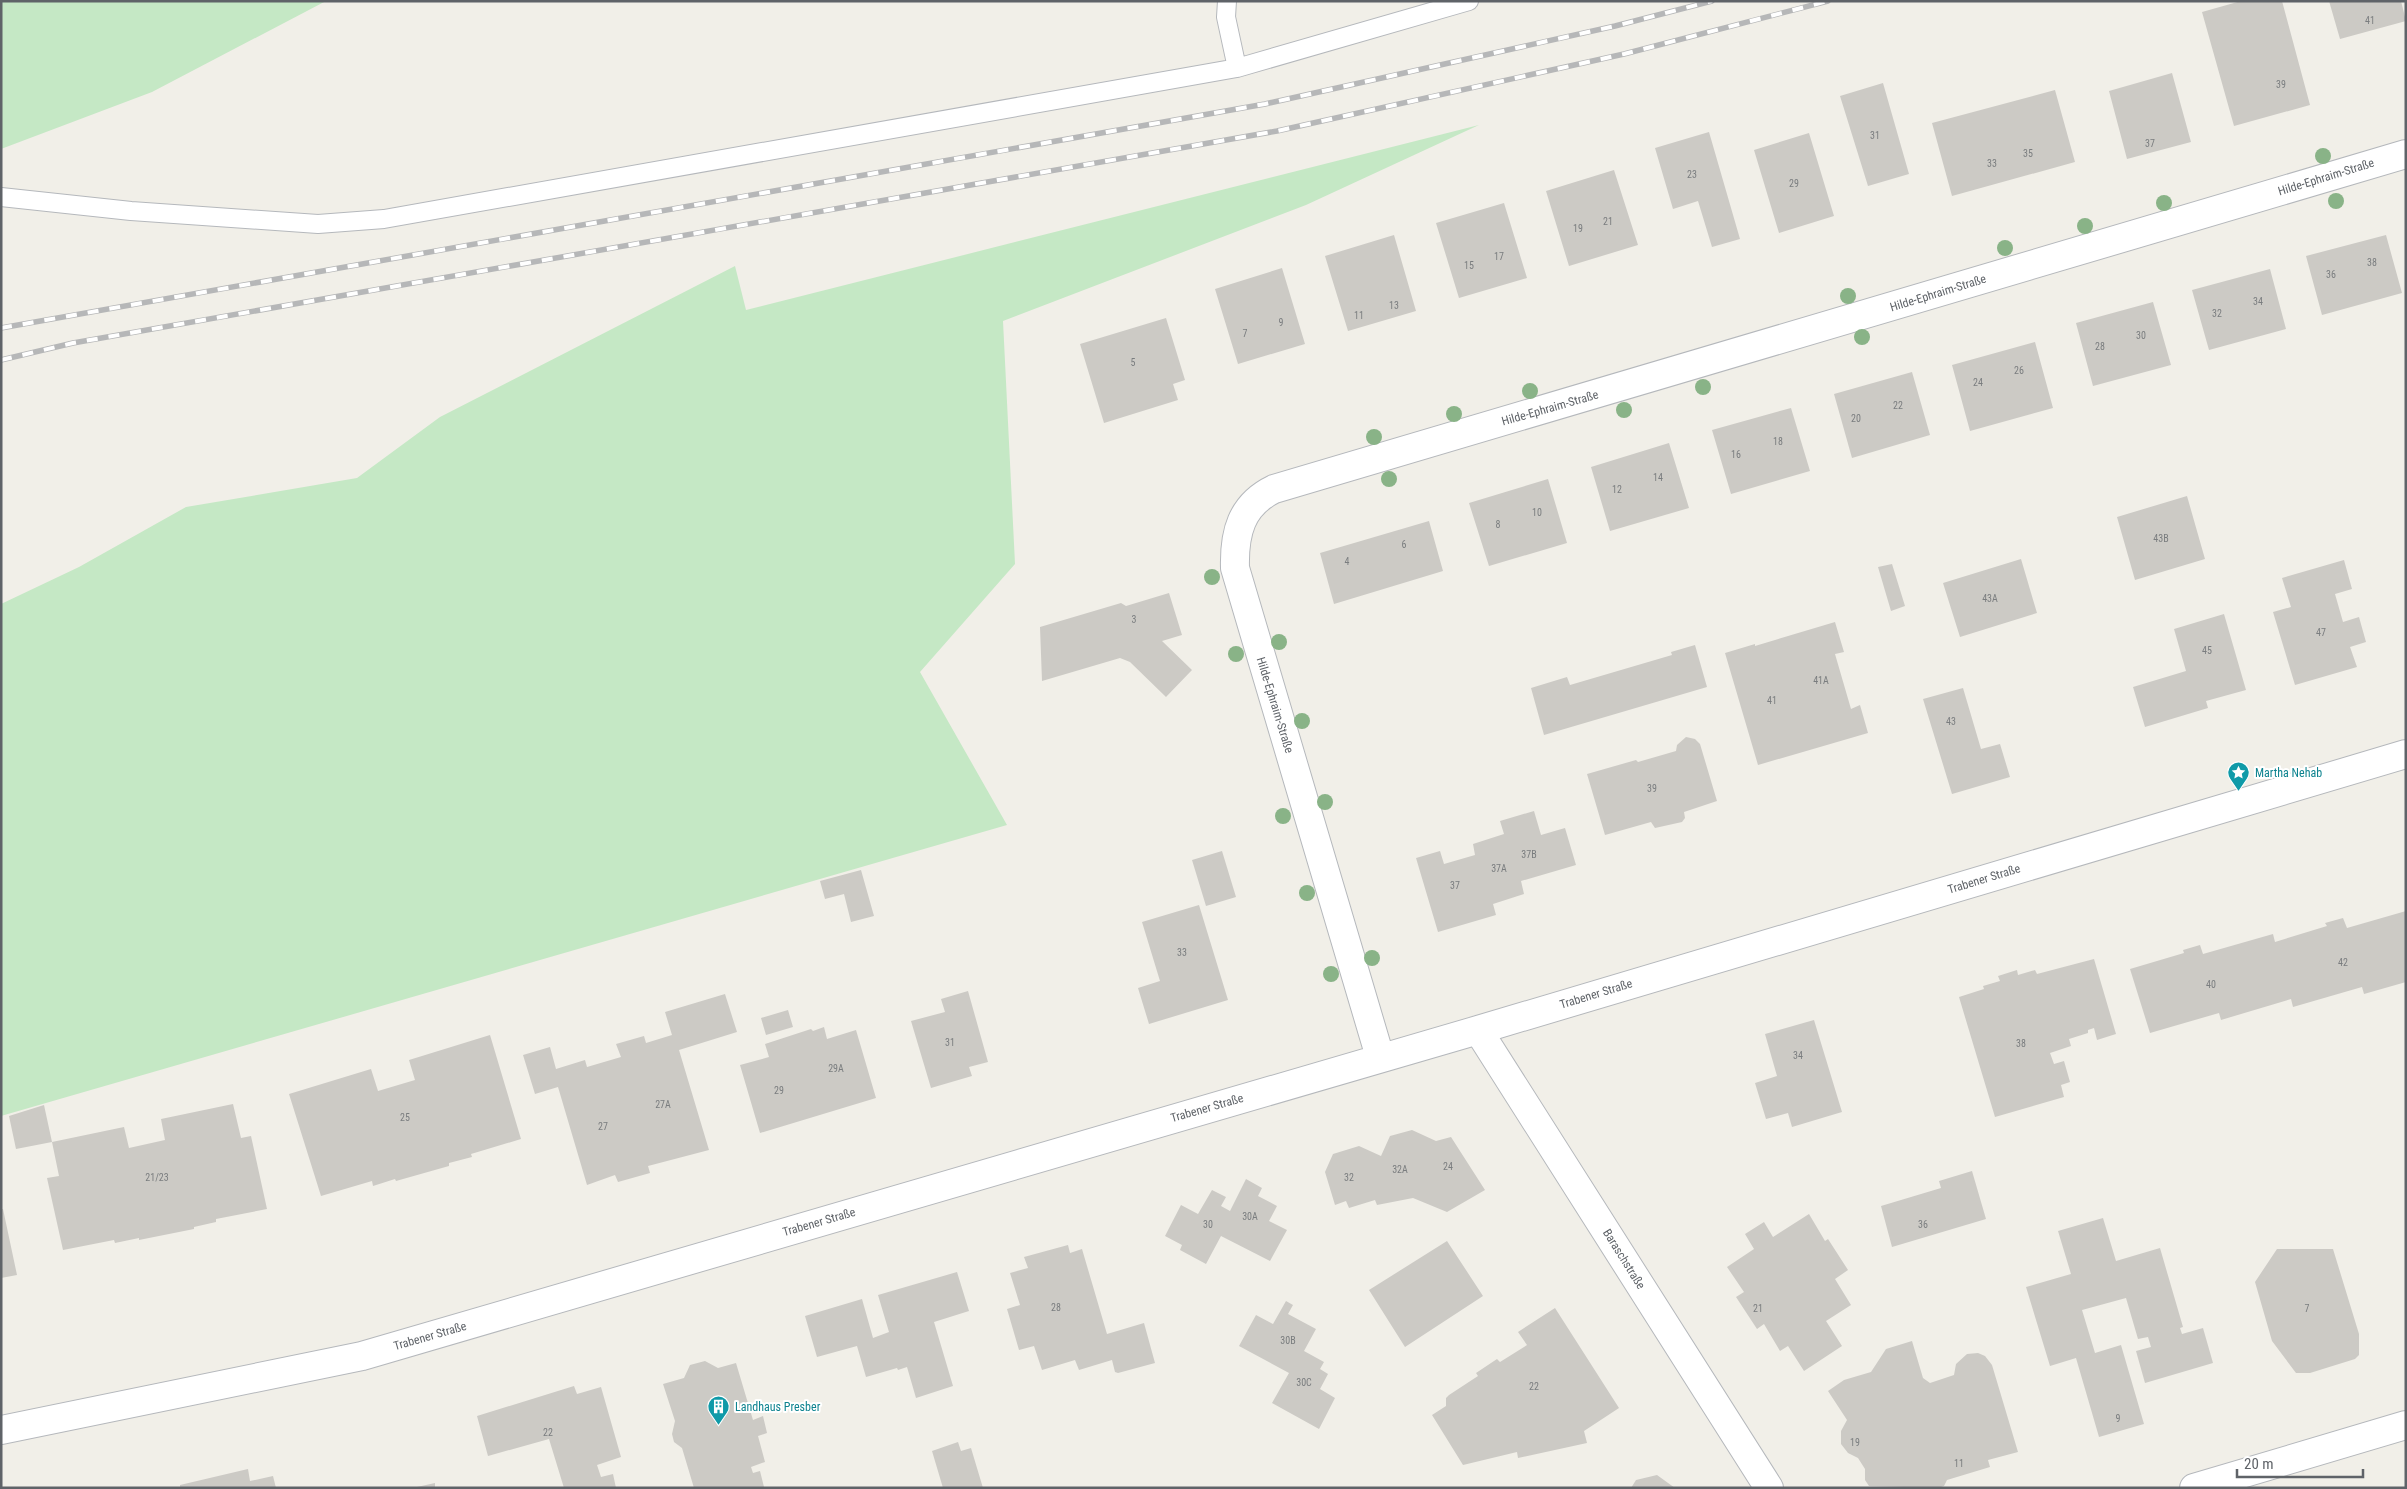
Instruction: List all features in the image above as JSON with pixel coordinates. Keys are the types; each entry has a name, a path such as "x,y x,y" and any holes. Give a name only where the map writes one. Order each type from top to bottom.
{"street":[{"name":"Hilde-Ephraim-Straße","path":"1380,1057 1235,568 1234,545 1239,527 1258,497 1274,489 2406,154"},
{"name":"Trabener Straße","path":"1,1430 362,1356 1380,1057 1478,1030 2406,754"},
{"name":"Baraschstraße","path":"1478,1030 1769,1488"},
{"path":"2194,1488 2406,1425"}],"lane":[{"path":"1227,1 1226,17 1237,68"},
{"path":"1,197 131,211 318,224 384,219 1237,68 1468,1"}],"green space":[{"path":"1,1 326,1 152,92 1,149"},
{"path":"1479,125 1306,205 1003,321 1015,564 920,672 1007,825 1,1116 1,604 79,567 186,507 357,478 440,417 735,266 746,310"}],"building":[{"path":"2241,1 2282,1 2310,105 2234,126 2202,12"},
{"path":"2329,1 2401,1 2406,21 2340,39"},
{"path":"2172,73 2191,142 2127,159 2109,91"},
{"path":"1883,83 1909,174 1868,186 1840,96"},
{"path":"2055,90 2075,162 1952,196 1932,123"},
{"path":"1709,132 1740,239 1712,247 1698,201 1673,209 1655,148"},
{"path":"1809,133 1834,216 1779,233 1754,150"},
{"path":"1614,170 1638,245 1569,266 1546,191"},
{"path":"1504,203 1527,278 1459,298 1436,223"},
{"path":"1394,235 1416,311 1348,331 1325,256"},
{"path":"2386,235 2402,293 2322,315 2306,256"},
{"path":"1282,268 1305,344 1238,364 1215,289"},
{"path":"2270,269 2286,329 2209,350 2192,290"},
{"path":"2153,302 2171,365 2093,386 2076,323"},
{"path":"1166,318 1185,380 1173,384 1178,400 1104,423 1080,344"},
{"path":"2035,342 2053,408 1970,431 1952,365"},
{"path":"1912,372 1930,435 1852,458 1834,394"},
{"path":"1791,408 1810,471 1731,494 1712,430"},
{"path":"1669,443 1689,508 1610,531 1591,467"},
{"path":"1548,479 1567,543 1489,566 1469,503"},
{"path":"2187,496 2205,559 2135,580 2117,517"},
{"path":"1429,521 1443,571 1334,604 1320,553"},
{"path":"2021,559 2037,613 1960,637 1943,583"},
{"path":"2344,560 2352,589 2335,594 2343,622 2359,617 2366,642 2350,647 2357,667 2295,685 2273,612 2291,607 2282,578"},
{"path":"1892,564 1905,606 1891,611 1878,567"},
{"path":"1169,593 1182,635 1162,641 1192,670 1166,697 1130,662 1120,658 1042,681 1040,627 1121,603 1126,606"},
{"path":"2224,614 2246,690 2206,701 2208,708 2145,727 2133,687 2186,671 2174,629"},
{"path":"1835,622 1844,652 1835,654 1851,709 1860,705 1868,733 1758,765 1725,653"},
{"path":"1695,645 1707,687 1544,735 1531,688 1567,677 1570,685 1672,655 1671,652"},
{"path":"1963,688 1981,749 2000,744 2010,777 1952,794 1923,699"},
{"path":"1686,737 1695,739 1700,744 1717,801 1684,812 1685,818 1682,822 1655,828 1651,822 1605,835 1587,774 1676,751 1677,745"},
{"path":"1534,811 1541,835 1565,828 1576,865 1521,881 1524,894 1493,904 1496,915 1438,932 1416,858 1440,851 1444,864 1475,855 1473,844 1504,834 1500,821"},
{"path":"1222,851 1236,897 1206,906 1192,860"},
{"path":"861,870 874,916 851,922 844,894 825,899 820,881"},
{"path":"1199,905 1228,1000 1149,1024 1138,988 1160,981 1142,922"},
{"path":"2406,911 2406,982 2364,994 2362,987 2293,1007 2291,999 2221,1020 2219,1013 2150,1033 2130,969 2184,953 2183,950 2200,945 2203,954 2273,934 2275,942 2327,926 2325,923 2343,918 2347,928"},
{"path":"2094,959 2116,1034 2097,1040 2094,1028 2088,1030 2088,1033 2069,1039 2071,1046 2050,1053 2054,1064 2064,1061 2070,1082 2061,1085 2064,1097 1995,1117 1959,997 1984,989 1983,986 2000,981 1998,976 2017,970 2018,975 2035,970 2037,974"},
{"path":"968,991 988,1062 969,1067 972,1076 931,1088 911,1021 945,1012 941,999"},
{"path":"725,994 737,1032 679,1050 709,1150 648,1166 650,1173 618,1182 615,1175 587,1185 558,1087 535,1094 523,1055 550,1047 556,1069 585,1060 587,1067 621,1057 616,1044 644,1036 646,1043 672,1035 665,1012"},
{"path":"788,1010 793,1027 766,1035 761,1018"},
{"path":"1814,1020 1842,1112 1792,1127 1788,1113 1766,1119 1755,1083 1777,1076 1765,1034"},
{"path":"824,1027 827,1039 856,1030 876,1098 760,1133 740,1065 769,1057 765,1044 811,1029 813,1031"},
{"path":"490,1035 521,1139 471,1154 472,1157 449,1163 449,1166 373,1186 372,1181 321,1196 289,1094 371,1069 378,1091 415,1080 409,1060"},
{"path":"233,1104 241,1138 251,1136 267,1209 216,1219 216,1222 194,1227 194,1229 139,1240 139,1238 115,1243 114,1240 63,1250 47,1178 59,1176 52,1142 124,1127 129,1148 165,1140 161,1119"},
{"path":"44,1105 52,1142 16,1149 9,1116"},
{"path":"1412,1130 1436,1141 1451,1137 1485,1190 1447,1212 1413,1198 1377,1205 1375,1200 1349,1208 1346,1201 1335,1205 1325,1172 1333,1154 1359,1146 1381,1156 1390,1136"},
{"path":"1972,1171 1986,1219 1892,1247 1881,1206 1941,1188 1939,1181"},
{"path":"1246,1179 1262,1188 1258,1196 1277,1206 1269,1221 1287,1230 1270,1261 1221,1236 1206,1264 1180,1250 1182,1245 1165,1236 1181,1205 1198,1214 1212,1190 1226,1197 1221,1206 1230,1211"},
{"path":"1,1209 3,1209 17,1275 1,1278"},
{"path":"1809,1214 1825,1241 1828,1239 1848,1270 1835,1279 1851,1305 1826,1321 1842,1346 1804,1371 1788,1346 1780,1351 1764,1324 1757,1329 1736,1297 1744,1292 1727,1267 1754,1249 1745,1234 1764,1222 1773,1237"},
{"path":"2103,1218 2116,1261 2160,1248 2183,1327 2180,1328 2182,1334 2203,1328 2213,1363 2145,1383 2136,1351 2151,1347 2148,1337 2138,1339 2126,1298 2082,1310 2095,1353 2121,1345 2144,1424 2099,1437 2076,1358 2050,1366 2026,1287 2071,1274 2058,1231"},
{"path":"1447,1241 1483,1296 1405,1347 1369,1290"},
{"path":"1068,1245 1070,1253 1082,1249 1107,1334 1144,1323 1155,1363 1118,1373 1115,1372 1112,1360 1079,1370 1075,1360 1042,1370 1034,1346 1019,1350 1007,1309 1020,1305 1010,1273 1028,1268 1024,1257"},
{"path":"2277,1249 2333,1249 2359,1334 2359,1355 2355,1359 2310,1373 2296,1373 2272,1341 2255,1282"},
{"path":"957,1272 969,1311 934,1322 953,1386 916,1398 907,1367 866,1377 857,1346 817,1357 805,1316 862,1299 873,1338 889,1332 878,1295"},
{"path":"1286,1301 1293,1305 1288,1314 1316,1329 1304,1351 1324,1362 1320,1369 1328,1374 1320,1389 1335,1398 1319,1429 1272,1403 1289,1373 1239,1346 1256,1315 1273,1324"},
{"path":"1555,1308 1619,1408 1584,1431 1587,1443 1518,1458 1517,1452 1463,1465 1432,1415 1446,1406 1446,1398 1449,1395 1478,1376 1476,1373 1497,1359 1500,1362 1527,1345 1518,1332"},
{"path":"1912,1341 1923,1378 1930,1383 1954,1375 1956,1364 1967,1354 1978,1353 1985,1356 1992,1365 2018,1452 1988,1460 1990,1467 1947,1480 1944,1486 1938,1488 1869,1486 1865,1480 1865,1469 1858,1458 1848,1453 1841,1444 1841,1431 1847,1420 1828,1391 1844,1380 1871,1372 1886,1349"},
{"name":"Landhaus Presber","path":"705,1361 718,1368 736,1363 753,1420 763,1416 767,1433 758,1436 765,1462 751,1467 753,1473 760,1471 764,1487 694,1488 682,1448 674,1442 672,1434 675,1421 663,1384 684,1378 690,1365"},
{"path":"574,1386 577,1394 601,1387 621,1457 597,1465 601,1477 613,1474 616,1488 564,1488 549,1439 488,1456 477,1416"},
{"path":"958,1442 961,1451 971,1448 983,1488 943,1488 932,1451"},
{"path":"248,1469 250,1481 273,1476 276,1488 180,1488 180,1485"},
{"path":"1657,1475 1675,1488 1631,1488 1636,1480"},
{"path":"435,1483 435,1488 417,1488 417,1487"}],"railway":[{"path":"1,328 1265,104 1615,26 1712,1"},
{"path":"1,360 73,343 1277,131 1624,54 1828,1"}],"place":[{"name":"Martha Nehab","path":"2239,792"},
{"name":"Landhaus Presber","path":"719,1426"}]}
